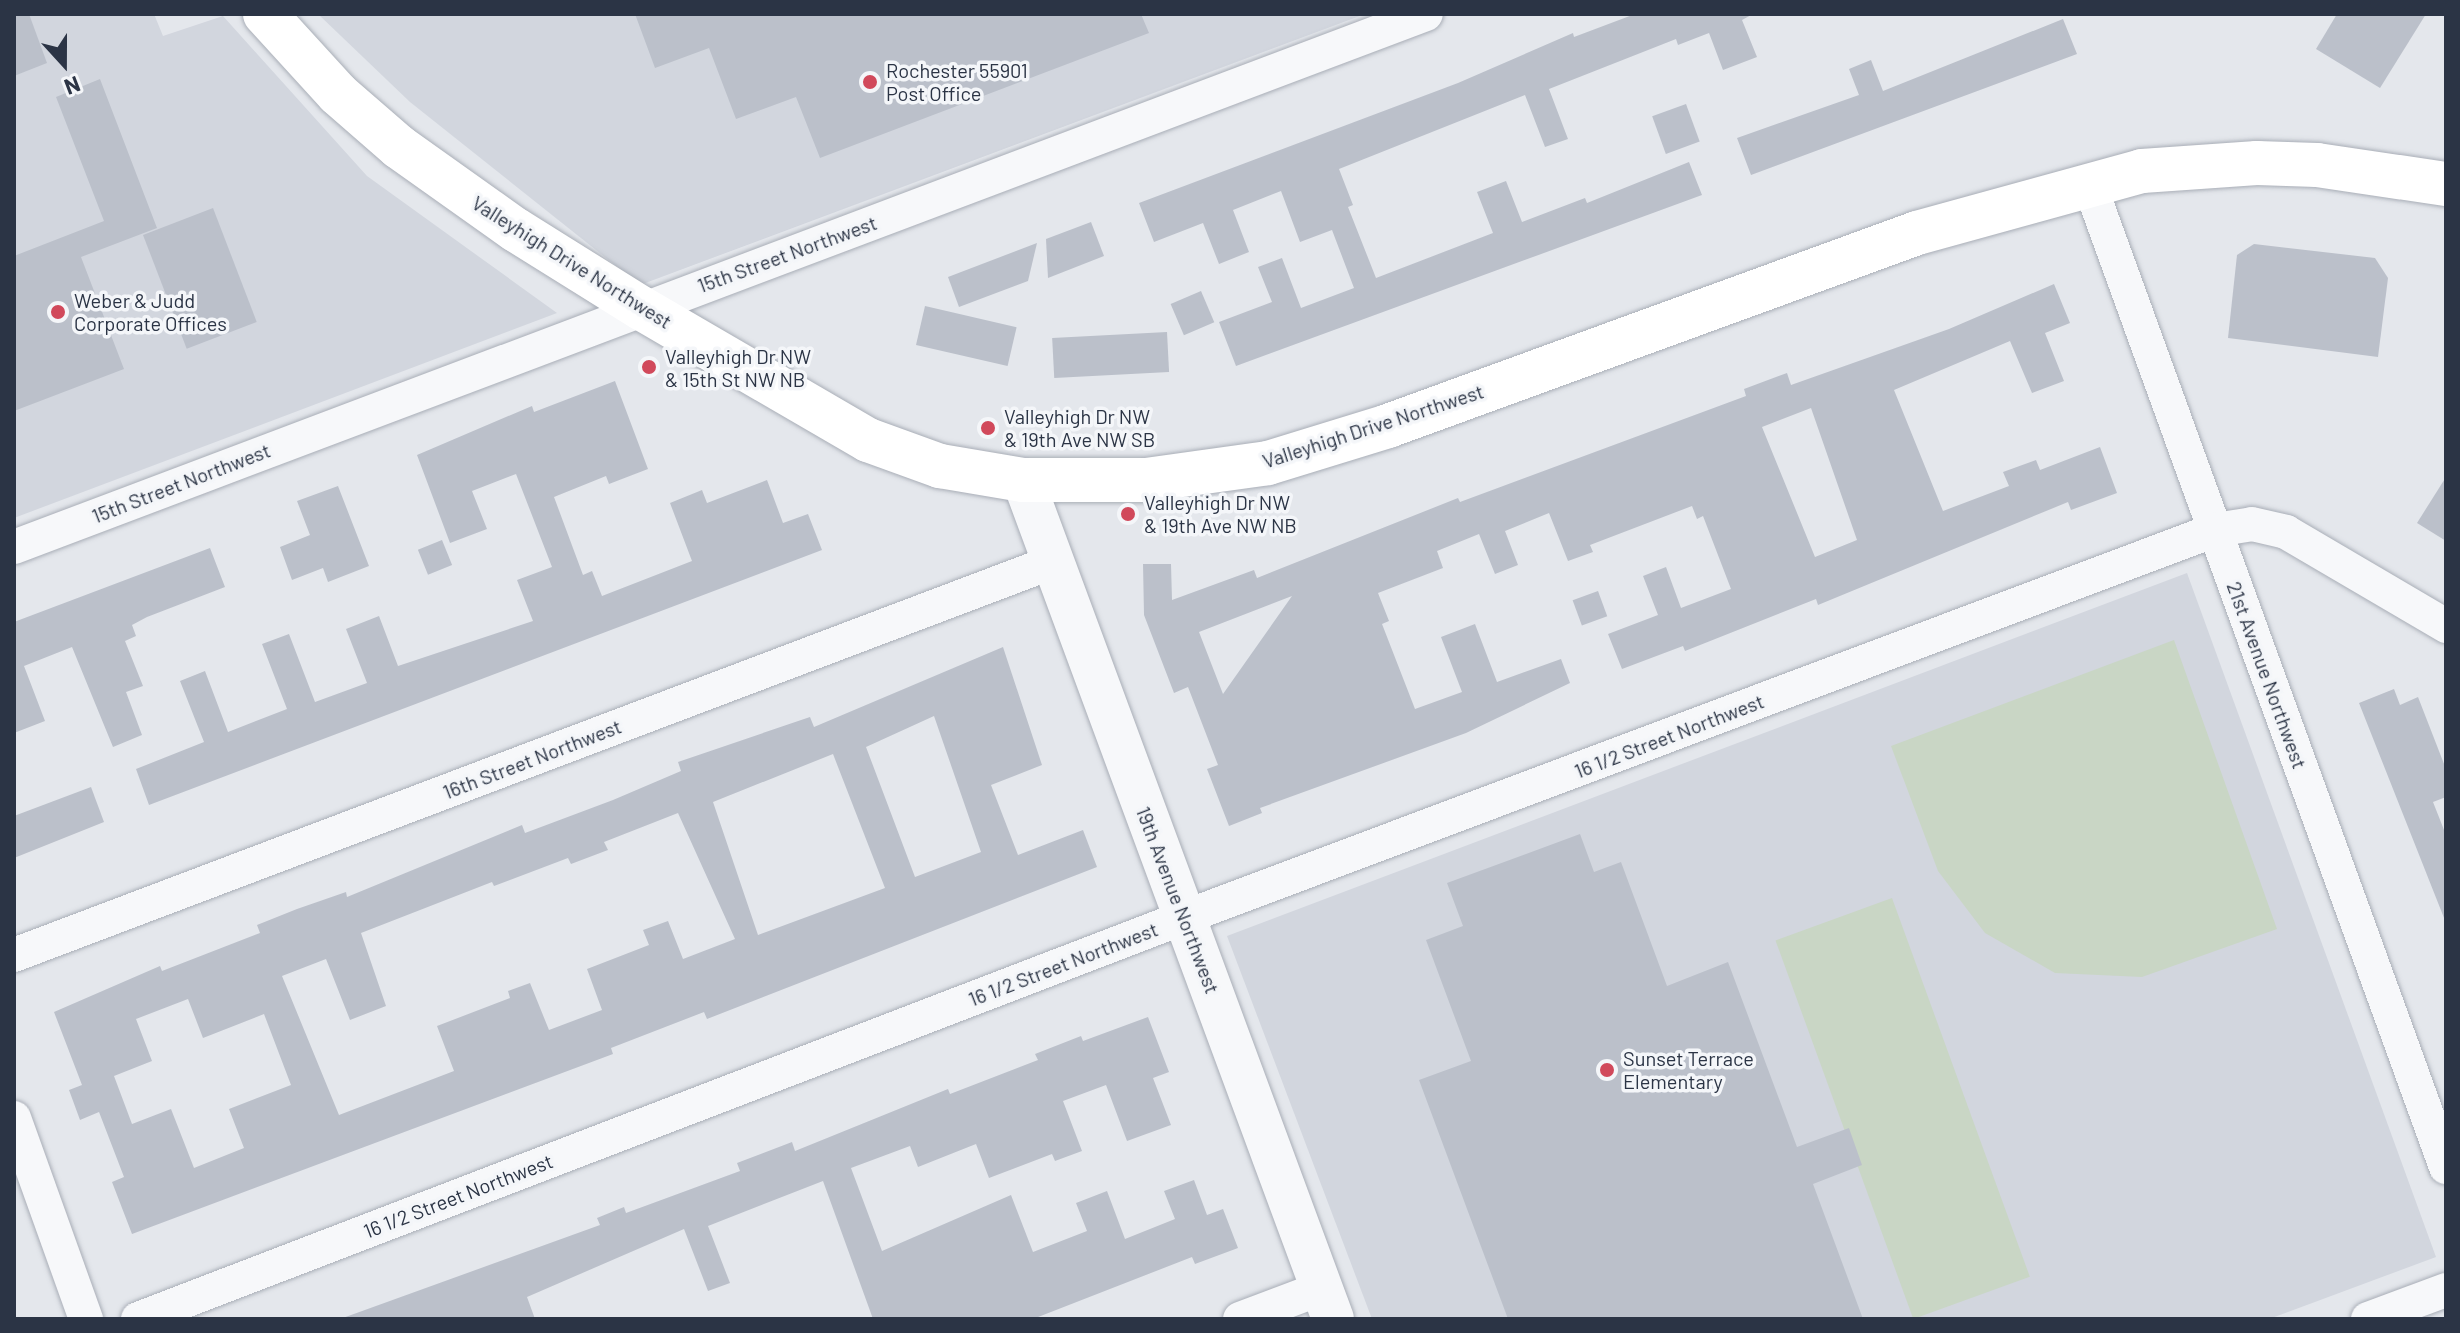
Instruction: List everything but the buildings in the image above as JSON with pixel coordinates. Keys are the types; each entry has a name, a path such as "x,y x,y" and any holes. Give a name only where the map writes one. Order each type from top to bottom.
{"main road":[{"name":"Valleyhigh Drive Northwest","path":"265,14 338,94 399,147 516,230 641,308 868,440 940,466 1023,480 1146,480 1268,463 1388,426 1917,233 2089,183 2142,171 2257,163 2317,165 2446,184"}],"street":[{"name":"15th Street Northwest","path":"14,547 1426,14"},
{"name":"21st Avenue Northwest","path":"2089,183 2446,1167"},
{"name":"19th Avenue Northwest","path":"1023,480 1050,563 1185,917 1327,1304"},
{"name":"16 1/2 Street Northwest","path":"138,1319 1185,917 2215,530 2252,524 2286,532 2446,626"},
{"name":"16th Street Northwest","path":"14,955 1050,563"},
{"path":"14,1118 86,1319"},
{"path":"2368,1319 2446,1290"},
{"path":"1240,1319 1327,1304"}],"shaded area":[{"path":"14,14 154,14 163,36 223,16 367,176 557,313 14,518"},
{"path":"318,14 1365,14 640,285 410,102"},
{"path":"2187,573 2436,1257 2269,1319 1372,1319 1227,936"}],"green space":[{"path":"2174,640 2277,929 2142,977 2055,973 1985,933 1938,871 1891,746"},
{"path":"1892,898 2030,1277 1913,1319 1775,940"}],"place":[{"name":"Rochester 55901 Post Office","path":"870,82"},
{"name":"Weber & Judd Corporate Offices","path":"58,312"},
{"name":"Valleyhigh Dr NW & 15th St NW NB","path":"649,367"},
{"name":"Valleyhigh Dr NW & 19th Ave NW SB","path":"988,428"},
{"name":"Valleyhigh Dr NW & 19th Ave NW NB","path":"1128,514"},
{"name":"Sunset Terrace Elementary","path":"1607,1070"}]}
